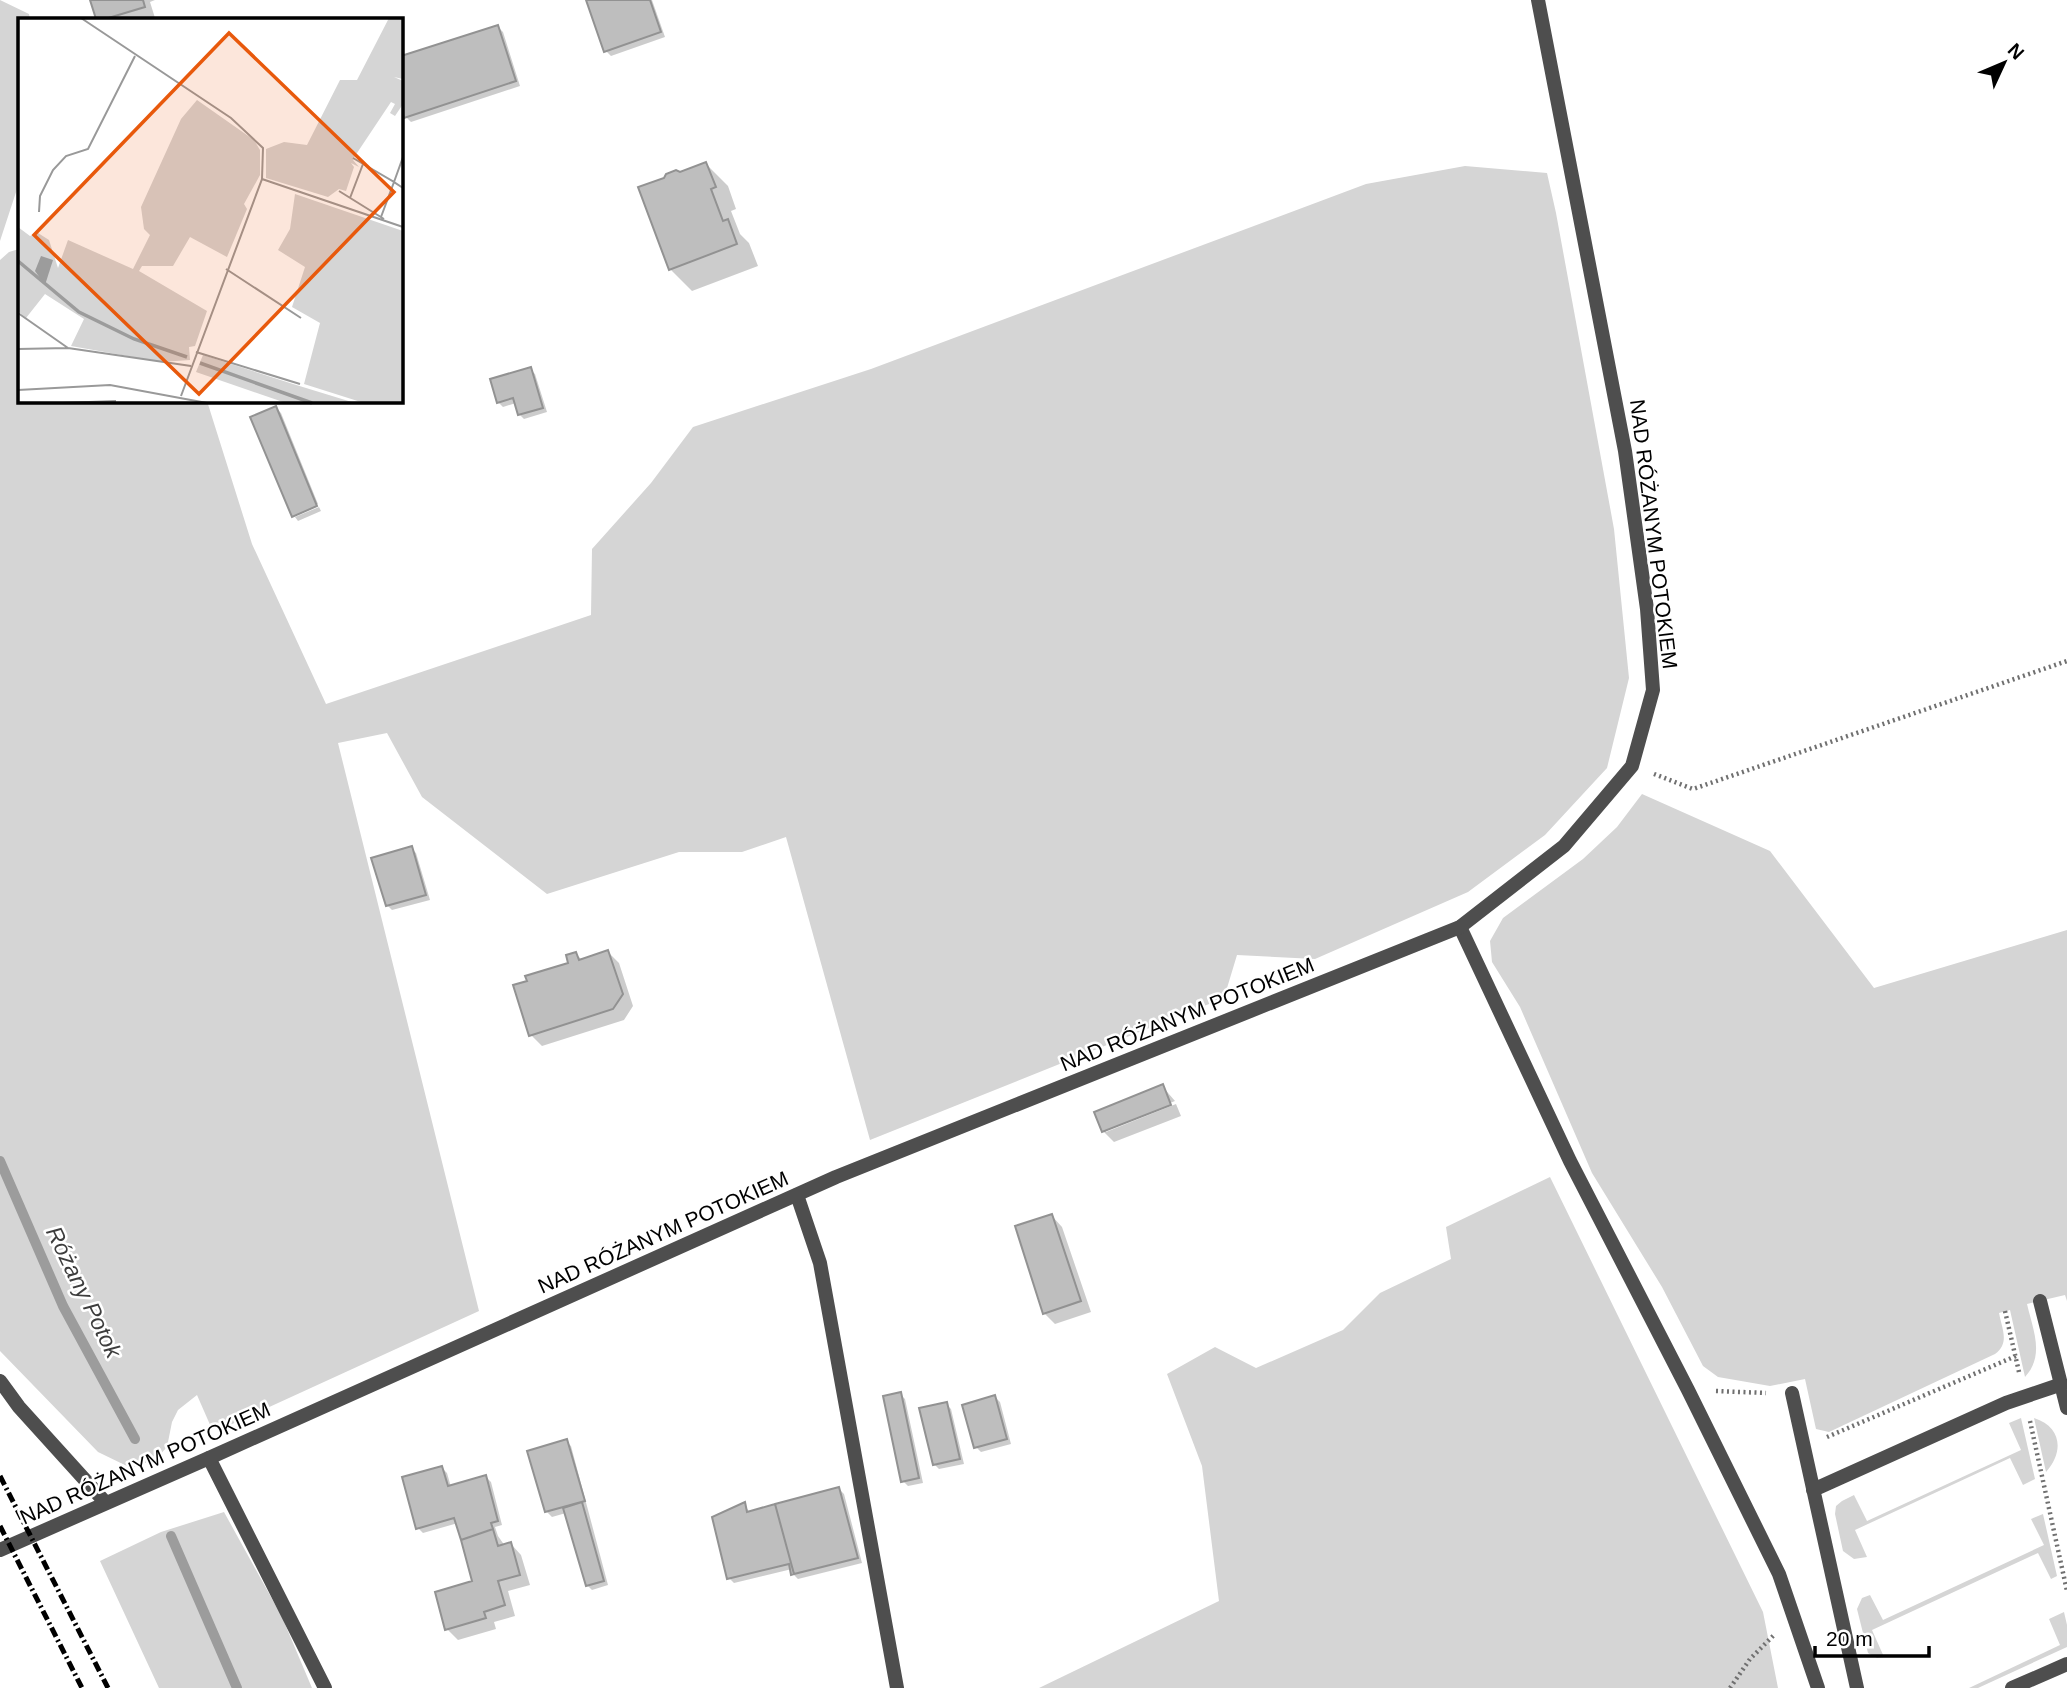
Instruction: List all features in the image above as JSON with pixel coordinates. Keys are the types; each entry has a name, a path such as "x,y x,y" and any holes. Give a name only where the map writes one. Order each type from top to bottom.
{"street":[{"name":"NAD RÓŻANYM POTOKIEM","path":"0,1549 797,1195 1460,927 1564,846 1632,766 1653,690 1647,609 1625,451 1538,0"},
{"path":"1460,927 1570,1161 1779,1574 1818,1688"},
{"path":"797,1195 820,1263 897,1688"},
{"path":"2040,1301 2067,1408"},
{"path":"0,1381 19,1407 105,1502"},
{"path":"1813,1490 2006,1403 2062,1384"},
{"path":"1792,1394 1857,1688"},
{"path":"209,1458 325,1688"},
{"path":"2012,1688 2067,1664"}],"path":[{"path":"1632,766 1693,789 2067,661"},
{"path":"2005,1311 2067,1591"},
{"path":"1801,1434 1822,1438 1834,1436 2016,1356"},
{"path":"1688,1390 1792,1394"},
{"path":"1730,1688 1750,1659 1794,1616"}],"shaded area":[{"path":"0,0 29,14 30,18 18,18 18,186 0,241"},
{"path":"1465,166 1547,173 1614,529 1629,678 1607,768 1545,835 1468,892 1315,959 1237,955 1224,998 870,1140 786,837 742,852 679,852 547,894 422,797 387,733 338,743 479,1311 230,1425 211,1427 197,1395 178,1410 172,1422 167,1447 156,1459 131,1468 98,1452 0,1351 0,260 9,252 18,249 18,402 207,402 252,544 326,704 591,615 592,549 651,483 693,427 871,369 1366,184"},
{"path":"1642,794 1770,851 1874,988 2067,930 2067,1301 2065,1295 2027,1304 2036,1351 2035,1360 2025,1377 2010,1310 1999,1313 2004,1340 1995,1354 1829,1432 1816,1429 1805,1379 1770,1386 1718,1377 1703,1366 1662,1287 1592,1173 1520,1007 1492,962 1490,941 1503,918 1583,859 1617,827"},
{"path":"1550,1177 1763,1612 1778,1688 1039,1688 1219,1601 1202,1466 1167,1374 1215,1347 1256,1368 1343,1330 1380,1293 1451,1259 1446,1227"},
{"path":"2021,1418 2035,1479 2023,1485 2010,1458 1855,1530 1867,1557 1854,1559 1843,1551 1835,1514 1836,1506 1842,1501 1854,1495 1867,1521 2021,1450 2009,1423"},
{"path":"2034,1418 2050,1427 2057,1441 2056,1456 2046,1472"},
{"path":"224,1512 282,1617 312,1688 159,1688 100,1561 161,1532"},
{"path":"2043,1514 2057,1576 2051,1579 2038,1553 1872,1630 1884,1657 1877,1658 1868,1653 1857,1609 1862,1598 1870,1595 1883,1620 2044,1545 2031,1519"},
{"path":"2064,1612 2067,1647 1978,1688 1969,1688 2060,1645 2049,1619"}],"building":[{"path":"90,0 143,0 145,7 108,18 96,18"},
{"path":"586,0 650,0 661,32 604,52"},
{"path":"498,25 516,81 404,118 402,56"},
{"path":"706,162 716,187 711,189 723,221 728,219 737,244 669,270 638,187 664,178 666,174 676,170 680,172"},
{"path":"531,367 543,408 518,415 513,398 497,403 490,379"},
{"path":"276,406 317,506 292,517 250,417"},
{"path":"412,846 426,895 386,906 371,858"},
{"path":"608,950 623,994 613,1009 529,1036 513,985 527,981 525,976 568,963 566,955 576,952 579,960"},
{"path":"1163,1084 1171,1105 1102,1132 1094,1112"},
{"path":"1052,1214 1081,1301 1043,1314 1015,1226"},
{"path":"901,1392 919,1478 901,1482 883,1396"},
{"path":"995,1395 1007,1439 974,1448 962,1405"},
{"path":"947,1402 960,1459 933,1465 919,1408"},
{"path":"567,1439 585,1501 545,1512 527,1451"},
{"path":"442,1466 448,1486 486,1475 498,1521 491,1523 493,1529 461,1540 454,1518 416,1529 402,1477"},
{"path":"839,1487 858,1558 794,1574 775,1504"},
{"path":"582,1502 604,1581 586,1586 563,1508"},
{"path":"745,1502 747,1512 775,1504 794,1574 791,1575 789,1564 727,1579 712,1517"},
{"path":"493,1529 498,1546 511,1542 520,1575 498,1581 505,1605 484,1612 486,1618 445,1630 435,1592 472,1581 461,1540"}],"waterway":[{"name":"Różany Potok","path":"0,1161 63,1306 135,1439"},
{"name":"Różany Potok","path":"171,1536 237,1688"}],"railway":[{"path":"0,1476 108,1688"},
{"path":"0,1526 82,1688"}]}
